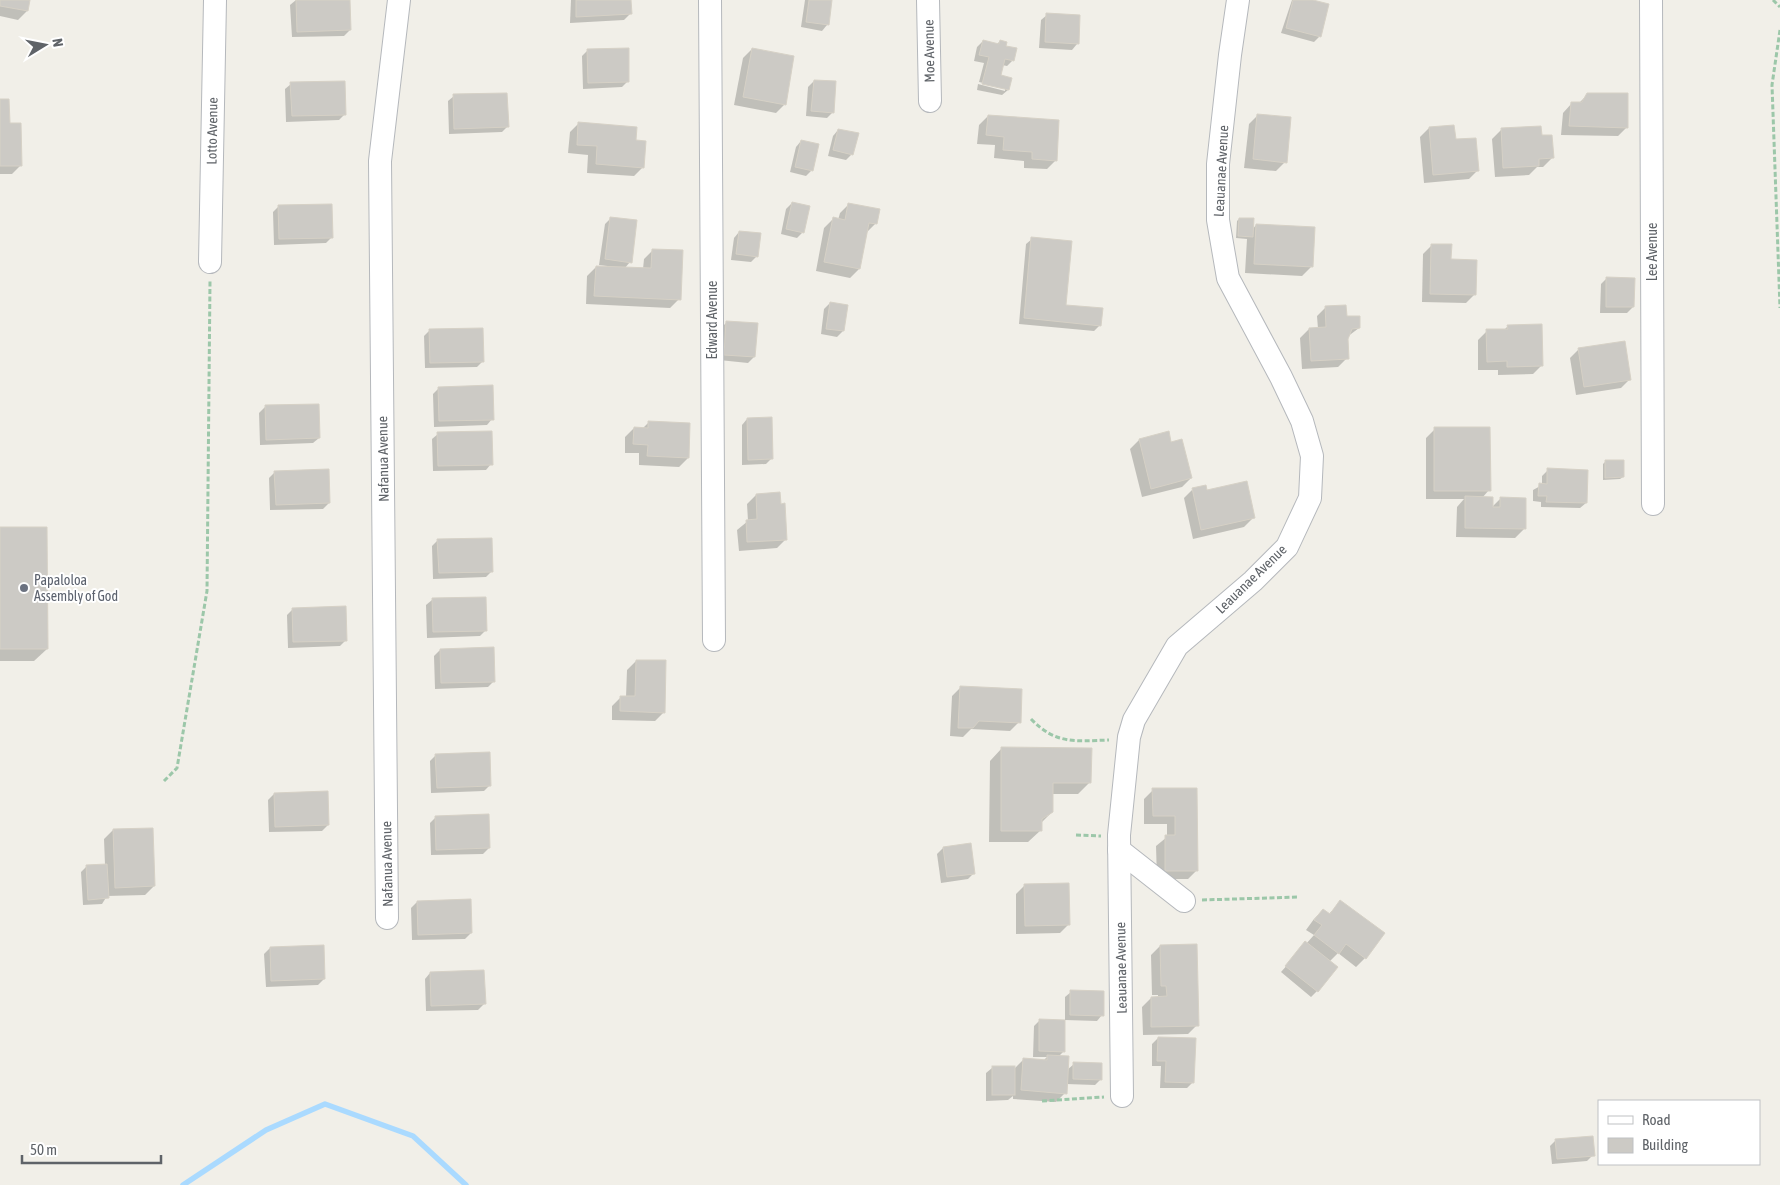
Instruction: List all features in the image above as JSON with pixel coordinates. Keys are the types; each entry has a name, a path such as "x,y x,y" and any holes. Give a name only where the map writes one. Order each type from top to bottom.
{"street":[{"name":"Lotto Avenue","path":"210,262 215,0"},
{"name":"Nafanua Avenue","path":"387,918 380,160 399,0"},
{"name":"Edward Avenue","path":"710,0 714,640"},
{"name":"Moe Avenue","path":"928,0 930,101"},
{"name":"Leauanae Avenue","path":"1122,1096 1119,835 1129,737 1134,720 1177,646 1253,581 1287,547 1310,498 1312,456 1302,421 1281,377 1228,278 1218,220 1218,164 1238,0"},
{"name":"Lee Avenue","path":"1651,0 1653,504"},
{"path":"1119,850 1184,900"}],"path":[{"path":"1773,0 1780,7"},
{"path":"1780,30 1772,85 1780,308"},
{"path":"164,781 177,768 207,592 210,262"},
{"path":"1032,719 1044,732 1064,741 1111,740 1129,737"},
{"path":"1184,900 1300,897"},
{"path":"1042,1101 1122,1096"}],"building":[{"path":"0,0 30,0 28,11 0,6"},
{"path":"296,0 350,0 351,30 297,32"},
{"path":"576,0 631,0 632,14 576,17"},
{"path":"809,0 832,0 829,25 806,22"},
{"path":"1293,0 1313,0 1329,4 1321,37 1286,28"},
{"path":"1046,13 1080,15 1079,44 1045,42"},
{"path":"983,40 999,44 1000,40 1007,42 1006,46 1017,48 1014,61 1005,59 1001,75 1012,78 1009,90 982,84 989,57 979,55"},
{"path":"629,48 629,82 588,83 587,49"},
{"path":"752,48 794,56 786,105 743,97"},
{"path":"814,80 836,81 834,113 811,111"},
{"path":"345,81 346,115 292,116 290,82"},
{"path":"507,93 509,127 454,129 453,94"},
{"path":"1587,93 1628,93 1628,128 1569,126 1571,102 1582,102"},
{"path":"0,99 9,99 10,123 21,123 22,166 0,166"},
{"path":"1257,114 1291,117 1287,163 1253,159"},
{"path":"988,115 1059,120 1057,161 1032,159 1032,152 1003,150 1004,137 986,135"},
{"path":"578,122 637,127 636,140 646,141 644,168 596,164 597,146 577,145"},
{"path":"1454,125 1456,139 1476,138 1479,171 1433,175 1429,127"},
{"path":"1541,126 1542,135 1552,135 1554,158 1539,159 1539,166 1503,168 1501,128"},
{"path":"838,129 859,133 853,155 833,150"},
{"path":"801,140 819,144 813,171 795,167"},
{"path":"792,202 810,206 804,233 786,229"},
{"path":"848,203 880,209 877,224 869,223 860,269 824,262 833,217 845,220"},
{"path":"332,204 333,238 279,239 278,205"},
{"path":"610,217 637,220 632,263 605,259"},
{"path":"1239,218 1254,218 1253,237 1238,236"},
{"path":"1256,224 1315,227 1313,267 1254,264"},
{"path":"739,231 761,233 758,257 736,254"},
{"path":"1031,237 1072,241 1066,305 1103,308 1101,326 1024,318"},
{"path":"1431,244 1452,244 1451,259 1477,260 1476,295 1430,294"},
{"path":"652,249 683,250 681,300 594,296 596,266 651,268"},
{"path":"1606,277 1635,278 1634,307 1606,307"},
{"path":"830,302 848,305 844,331 826,329"},
{"path":"1346,305 1347,316 1360,316 1360,328 1352,329 1348,339 1349,359 1311,361 1309,328 1326,327 1325,306"},
{"path":"726,321 758,323 755,357 724,355"},
{"path":"1542,324 1543,366 1507,367 1507,361 1487,362 1486,329 1508,329 1507,325"},
{"path":"483,328 484,362 430,363 429,329"},
{"path":"1625,341 1631,380 1584,387 1578,348"},
{"path":"493,385 494,420 439,421 438,387"},
{"path":"319,404 320,438 266,440 265,405"},
{"path":"772,417 773,459 748,460 747,418"},
{"path":"648,421 690,423 689,458 647,456 648,445 633,444 634,427 648,428"},
{"path":"1434,427 1490,427 1491,491 1434,491"},
{"path":"492,431 493,465 438,466 437,432"},
{"path":"1169,431 1171,442 1182,439 1192,478 1151,489 1139,439"},
{"path":"1605,460 1624,460 1624,477 1605,478"},
{"path":"1547,468 1588,470 1587,503 1546,502 1547,496 1538,496 1539,483 1547,484"},
{"path":"329,469 330,503 276,505 274,471"},
{"path":"1247,481 1255,518 1201,530 1192,488 1206,485 1207,490"},
{"path":"780,492 781,504 785,503 787,540 747,542 746,520 757,519 756,494"},
{"path":"1465,496 1493,497 1493,507 1500,507 1500,497 1526,498 1526,529 1465,528"},
{"name":"Papaloloa Assembly of God","path":"0,527 47,527 48,649 0,649"},
{"path":"492,538 493,572 439,573 437,539"},
{"path":"486,597 487,631 433,632 432,598"},
{"path":"346,606 347,641 293,642 292,608"},
{"path":"494,647 495,682 441,683 440,649"},
{"path":"636,660 666,660 665,713 620,711 620,696 635,696"},
{"path":"960,686 1022,689 1021,723 979,721 973,728 958,728"},
{"path":"1001,747 1092,748 1091,783 1053,783 1053,812 1042,819 1042,831 1001,831"},
{"path":"490,752 491,786 437,788 435,754"},
{"path":"1152,788 1197,788 1198,871 1165,871 1165,835 1175,835 1175,816 1153,816"},
{"path":"328,791 329,825 275,827 274,793"},
{"path":"489,814 490,848 436,850 435,816"},
{"path":"153,828 155,886 115,888 113,829"},
{"path":"971,843 975,874 947,877 943,847"},
{"path":"107,864 109,898 88,900 86,865"},
{"path":"1069,883 1070,925 1025,926 1024,884"},
{"path":"471,899 472,933 418,935 417,901"},
{"path":"1340,900 1385,933 1366,959 1346,944 1339,954 1314,935 1322,925 1314,920 1323,909 1330,914"},
{"path":"1305,941 1338,967 1318,992 1285,966"},
{"path":"1197,944 1199,1026 1151,1027 1151,997 1167,996 1166,986 1161,986 1160,945"},
{"path":"324,945 325,979 271,981 270,947"},
{"path":"484,970 486,1004 431,1006 430,972"},
{"path":"1070,990 1104,991 1104,1016 1070,1015"},
{"path":"1039,1019 1065,1020 1065,1052 1039,1051"},
{"path":"1158,1037 1196,1038 1194,1083 1165,1082 1166,1061 1157,1061"},
{"path":"1047,1055 1069,1056 1067,1094 1021,1090 1023,1058 1047,1060"},
{"path":"1073,1062 1102,1063 1102,1080 1073,1079"},
{"path":"992,1066 1015,1066 1015,1095 992,1095"},
{"path":"1593,1136 1595,1156 1557,1159 1555,1139"}],"waterway":[{"path":"183,1185 266,1130 325,1104 413,1136 466,1185"}],"place":[{"name":"Papaloloa Assembly of God","path":"24,588"}]}
